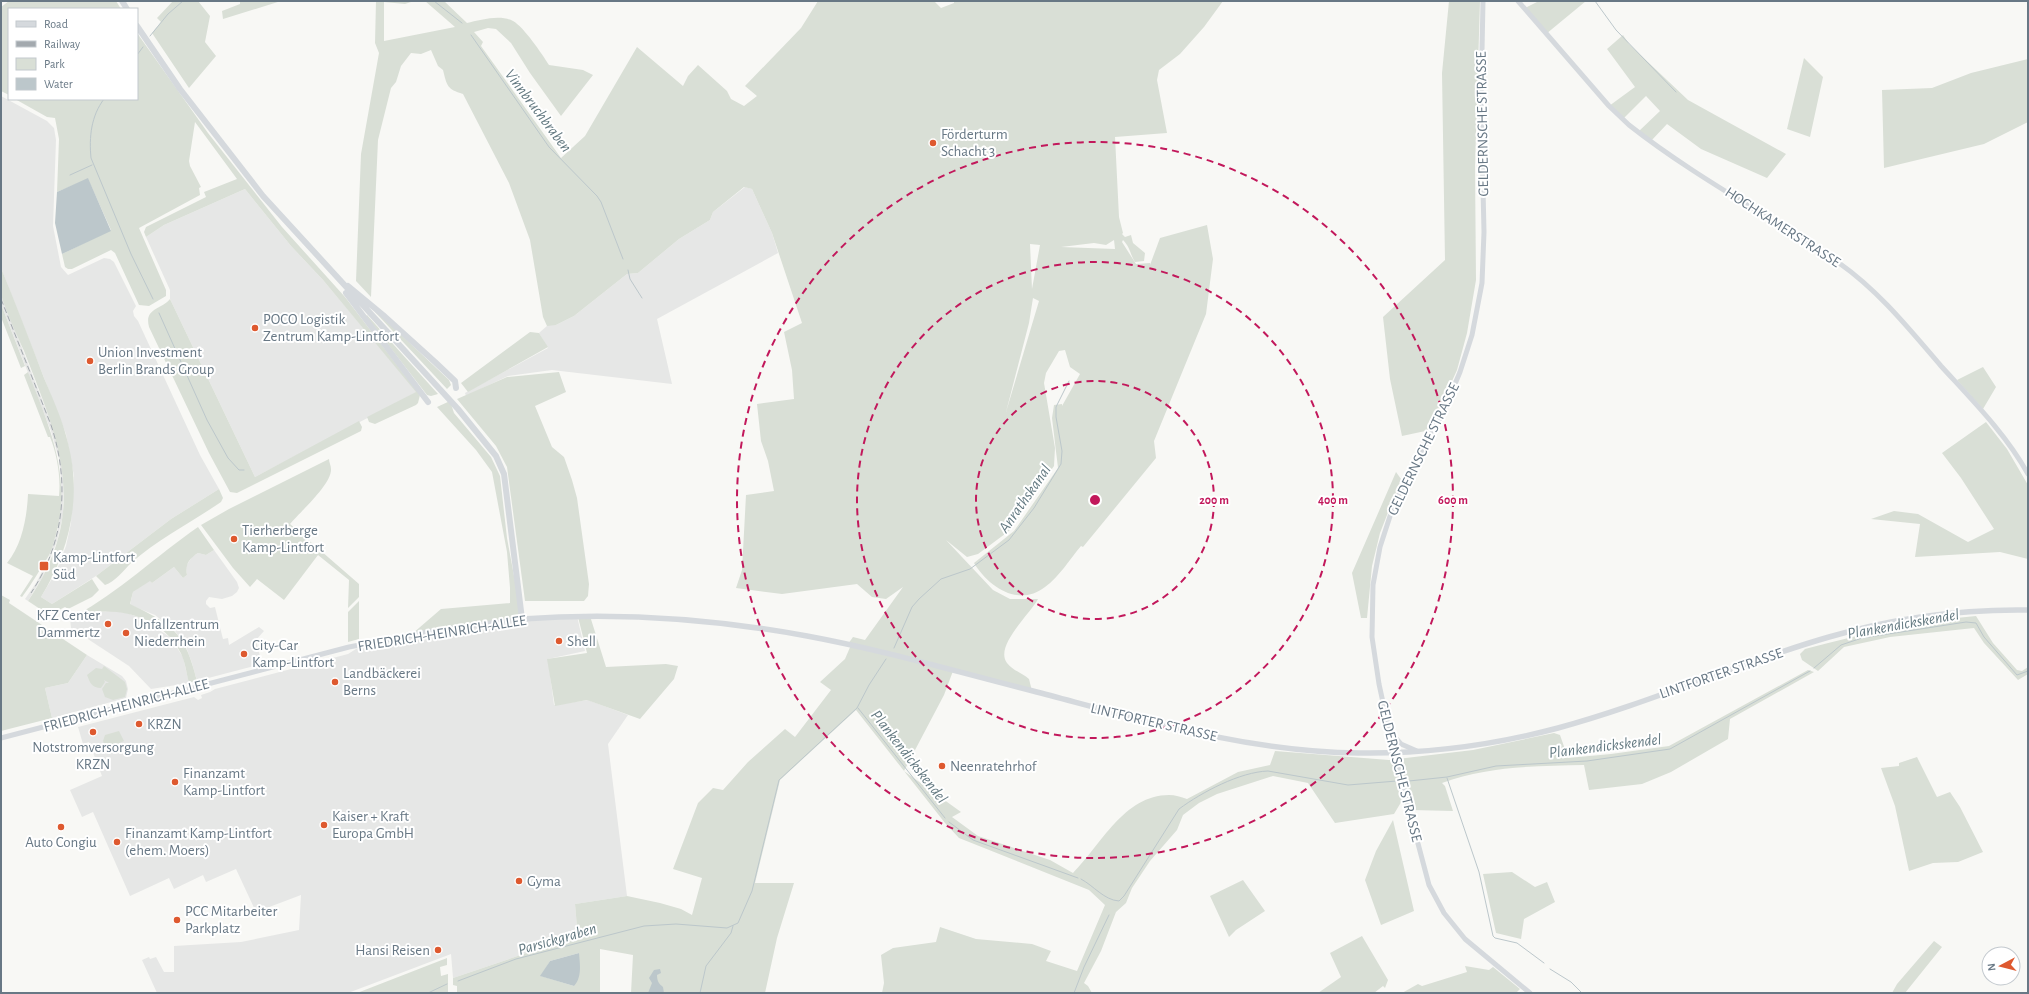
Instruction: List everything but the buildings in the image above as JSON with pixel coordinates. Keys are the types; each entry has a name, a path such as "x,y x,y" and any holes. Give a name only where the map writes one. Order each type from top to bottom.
{"highway":[{"path":"138,28 157,58 208,128 263,196 336,278 437,385 496,456 504,474 522,619"},
{"path":"336,278 361,295 418,346 455,381 456,388"},
{"path":"336,278 428,402"}],"main road":[{"name":"GELDERNSCHE STRASSE","path":"1483,1 1480,100 1484,258 1482,283 1477,312 1472,335 1460,372 1442,415 1408,475 1393,506 1380,547 1373,584 1372,618 1374,655 1394,753 1426,872 1438,904 1450,921 1470,944 1530,993"},
{"path":"1482,10 1486,1"},
{"name":"HOCHKAMERSTRASSE","path":"1518,1 1609,106 1629,125 1770,220 1840,264 1879,296 1986,416 2009,445 2028,474"},
{"name":"LINTFORTER STRASSE","path":"893,656 1208,735 1300,750 1355,753 1394,753 1506,740 1557,728 1609,713 1794,648 1871,626 1922,617 1968,612 2028,610"},
{"name":"FRIEDRICH-HEINRICH-ALLEE","path":"1,738 326,653 412,634 522,619 584,616 690,620 806,636 893,656"},
{"path":"1390,731 1401,744 1417,751"}],"shaded area":[{"path":"1,96 47,121 54,128 56,140 53,226 61,267 68,275 104,258 110,259 114,262 136,306 133,311 134,316 138,321 200,455 219,489 171,519 96,576 52,604 41,597 56,572 66,546 71,523 74,476 66,434 1,268"},
{"path":"745,187 752,189 772,233 778,253 657,319 672,384 552,370 508,376 466,396 465,393 548,348 539,333 548,325 556,325 574,316 627,274 638,273 679,239 710,220 713,212"},
{"path":"245,189 291,246 323,280 417,392 255,477 170,299 170,290 146,237 164,225"},
{"path":"1,294 54,430 64,476 63,515 57,541 43,576 28,601 25,599 36,583 48,560 58,528 61,478 59,459 51,431 1,304"},
{"path":"214,550 237,582 239,588 232,596 222,599 209,597 206,604 210,608 215,607 223,639 228,638 229,645 259,627 264,631 256,640 262,664 197,681 186,647 175,631 155,615 130,605 133,592 150,580 152,583 174,567 183,578 187,575 186,566 192,557 198,553 206,555"},
{"path":"112,611 127,613 141,618 170,637 183,657 189,683 151,689 129,666 71,628 70,618 97,612"},
{"path":"577,616 585,651 548,659 554,705 588,700 628,715 608,744 627,896 575,904 578,939 562,941 453,978 451,954 348,993 157,993 142,960 149,957 150,959 156,957 164,972 174,972 174,946 241,942 299,930 301,895 256,912 236,869 206,882 203,875 174,889 169,878 130,896 93,812 82,817 70,790 102,776 89,742 83,744 78,727 194,697 198,700 202,698 201,695 215,689 348,654 364,644 462,626"},
{"path":"87,655 122,676 126,681 128,689 126,698 52,718 45,688 68,683"}],"green space":[{"path":"9,1 116,1 120,8 8,8 8,94 1,91 1,7"},
{"path":"173,1 198,1 210,16 205,42 216,56 189,88 152,33 161,22 157,18"},
{"path":"240,1 281,1 223,19 222,11 240,4"},
{"path":"376,1 414,1 405,4 384,2 384,41 455,27 425,1 444,1 467,23 496,18 513,21 527,35 549,65 583,70 593,75 561,116 530,73 511,43 496,29 488,28 474,32 483,42 481,46 561,158 585,136 637,47 683,86 688,76 698,65 727,91 731,99 744,106 757,96 745,86 801,28 818,1 934,1 941,8 954,3 954,1 1223,1 1204,27 1180,54 1159,70 1157,80 1167,133 1115,137 1119,217 1122,234 1125,237 1131,235 1133,243 1145,253 1144,261 1135,262 1123,240 1122,242 1136,264 1150,263 1150,265 1160,238 1207,225 1213,259 1206,314 1154,441 1156,458 1083,547 1081,546 1060,573 1045,587 1035,593 1014,595 1005,592 987,579 974,563 1014,531 1058,468 1052,418 1054,405 1062,404 1062,406 1080,374 1070,367 1065,350 1059,351 1046,373 1044,383 1055,448 1054,466 1009,531 978,554 967,557 946,540 993,590 1010,599 1038,599 1009,639 1005,648 1004,656 1007,663 1014,670 1029,679 1032,691 953,671 944,695 904,771 856,710 780,780 755,883 794,883 777,938 765,993 631,993 633,955 600,949 600,993 457,993 457,986 453,985 453,978 562,941 578,939 575,904 627,896 681,909 692,915 702,878 673,869 698,803 713,788 723,790 748,762 785,729 795,737 831,690 820,682 845,659 851,645 848,644 853,637 865,640 903,587 886,599 872,597 857,584 782,594 736,588 742,570 746,495 774,491 768,461 761,441 757,404 794,399 792,370 784,332 802,323 772,233 752,189 744,187 713,212 710,220 679,239 638,273 627,274 574,316 556,325 547,326 543,317 530,240 509,183 463,94 448,86 443,70 438,66 431,50 421,54 411,53 401,66 396,82 391,88 378,140 371,297 356,281 361,154 379,53 375,43","holes":["1114,240 1115,249 1061,247 1094,243 1106,245","1030,244 1040,245 1032,289","1033,298 1039,301 1006,412 1029,323","579,953 574,986 541,976 550,961"]},
{"path":"1449,1 1480,1 1475,166 1476,280 1467,333 1457,370 1430,430 1402,436 1390,379 1383,317 1445,260 1442,73"},
{"path":"1539,1 1586,1 1546,34 1525,8"},
{"path":"138,34 208,133 282,227 345,297 420,395 418,403 375,424 369,422 367,417 416,392 323,280 291,246 245,189 164,225 146,237 144,232 146,227 206,197 204,192 237,179 195,122 189,161 201,187 199,188 200,195 139,228 166,290 166,296 149,306 139,305 115,253 111,250 72,269 65,267 62,254 111,230 88,179 57,192 59,139 55,118 47,117 17,100 138,100"},
{"path":"1623,35 1629,44 1688,100 1786,154 1767,178 1701,149 1667,124 1651,141 1638,132 1660,111 1646,96 1623,119 1609,106 1635,87 1607,49"},
{"path":"1804,58 1823,77 1810,137 1787,129"},
{"path":"2028,59 2028,122 1984,144 1884,168 1882,90 1932,88 1971,73"},
{"path":"1,268 61,418 72,463 74,483 71,523 59,561 41,597 52,604 92,579 99,590 92,597 68,609 65,607 53,613 40,609 28,601 47,568 59,536 63,506 63,476 49,416 1,295"},
{"path":"170,299 255,477 359,421 362,427 361,431 237,493 230,492 209,453 149,327 148,321 151,313"},
{"path":"1,304 25,366 21,368 1,317"},
{"path":"376,311 449,380 451,385 447,389 375,312"},
{"path":"367,315 438,394 431,396 427,395 366,316"},
{"path":"530,332 539,333 548,347 468,392 461,383"},
{"path":"1983,367 1996,387 1983,409 1957,380"},
{"path":"28,372 56,451 60,471 61,492 60,513 52,549 33,582 22,597 20,596 33,576 7,563 16,548 23,530 28,494 59,496 59,473 55,451 24,375"},
{"path":"559,372 566,392 535,406 552,447 564,457 572,480 577,498 589,584 588,596 584,601 525,601 507,467 496,446 457,399 507,377"},
{"path":"450,401 454,413 491,457 500,476 507,538 522,619 412,634 441,609 510,603 507,552 492,472 476,450 437,407"},
{"path":"1986,422 2007,449 2028,485 2028,559 2000,552 1915,557 1920,524 1871,519 1894,511 1918,514 1968,542 1994,529 1961,478 1942,453"},
{"path":"329,459 331,469 330,475 326,482 315,498 290,524 359,584 359,597 348,608 349,580 318,555 284,600 257,579 250,587 233,568 201,525 229,509"},
{"path":"1396,472 1401,479 1380,533 1372,566 1367,618 1361,618 1352,573"},
{"path":"219,489 223,498 221,502 152,546 141,554 112,581 105,585 96,576 171,519"},
{"path":"198,527 214,550 206,555 198,553 192,557 187,565 187,575 183,578 174,567 152,583 150,581 133,592 130,604 167,625 182,641 188,651 197,681 189,683 184,661 179,650 160,628 133,615 119,612 89,613 75,616 107,596"},
{"path":"1,595 10,600 9,603 87,655 68,683 45,688 52,718 1,731"},
{"path":"359,601 359,639 348,642 348,612"},
{"path":"590,616 606,667 666,664 678,666 674,679 640,719 587,700 555,706 547,659 587,653 578,617"},
{"path":"1976,616 1993,643 2017,670 2022,671 2028,667 2028,674 2018,680 1984,643 1974,628 1890,637 1844,647 1818,671 1802,660 1800,654 1805,649 1869,633 1932,621"},
{"path":"104,666 125,682 127,689 125,697 113,700 105,697 102,689 106,683 109,683 104,680 105,682 101,688 95,687 90,683 87,675 96,668 102,669"},
{"path":"1808,670 1814,672 1730,719 1728,739 1671,772 1642,784 1589,790 1584,765 1494,770 1459,777 1442,783 1445,786 1453,811 1411,810 1409,800 1403,799 1394,814 1335,823 1308,783 1273,776 1217,794 1199,803 1183,815 1177,830 1150,861 1132,888 1126,903 1116,912 1101,951 1084,983 1088,986 1092,993 882,993 884,983 881,955 893,948 936,942 940,927 976,939 1032,944 1051,951 1046,961 1077,971 1105,905 1089,890 959,838 945,823 904,771 961,812 952,817 978,836 1050,860 1073,873 1126,812 1139,803 1153,797 1169,795 1187,799 1238,772 1270,765 1275,751 1389,760 1473,750 1554,733 1560,735 1568,758 1669,746"},
{"path":"119,731 124,741 106,749 103,741 105,735"},
{"path":"1917,757 1937,797 1950,792 1960,807 1983,852 1958,862 1933,863 1909,871 1895,806 1881,768 1899,766 1899,763"},
{"path":"1393,820 1414,911 1381,925 1365,880 1376,851"},
{"path":"1512,872 1535,887 1547,882 1555,902 1524,919 1521,939 1496,933 1483,874"},
{"path":"1243,880 1265,911 1236,930 1229,937 1210,896"},
{"path":"1362,936 1388,980 1385,988 1383,986 1374,993 1318,993 1341,977 1330,953"},
{"path":"1934,941 1942,947 1905,993 1892,993 1897,984"},
{"path":"447,958 447,965 440,967 441,976 448,974 448,993 357,993"},
{"path":"1465,966 1489,970 1493,967 1520,989 1516,993 1402,993 1418,984 1422,986 1467,972"}],"water":[{"path":"88,178 111,231 62,254 55,223 57,192"},
{"path":"579,953 579,975 574,986 540,976 550,961"},
{"path":"660,969 661,973 657,975 657,979 663,987 664,993 648,993 652,983 649,978 654,970"}],"waterway":[{"path":"150,36 168,14 183,1"},
{"name":"Vinnbruchbraben","path":"434,1 462,23"},
{"path":"1595,1 1616,30 1676,92"},
{"name":"Vinnbruchbraben","path":"471,35 549,147 597,196 601,202 623,259"},
{"path":"138,54 143,47"},
{"path":"103,100 96,112 92,127 90,142 91,158 131,254 153,299"},
{"path":"70,175 92,165"},
{"name":"Vinnbruchbraben","path":"628,270 630,279 642,298"},
{"path":"159,313 207,420 228,458 239,470 244,470"},
{"name":"Anrathskanal","path":"894,648 912,607 919,599 941,579 970,569 1009,540 1034,508 1061,464 1062,451 1056,417 1056,407 1069,381"},
{"name":"Plankendickskendel","path":"1814,668 1841,645 1862,638 1966,622 1976,623 1984,637 2017,675 2028,671"},
{"path":"458,981 516,959 644,926 676,924 727,928 738,923 752,891 779,780 857,708 869,685 886,659"},
{"name":"Plankendickskendel","path":"1409,781 1447,777 1496,766 1587,761 1670,749 1810,671"},
{"name":"Plankendickskendel","path":"858,708 945,818"},
{"name":"Plankendickskendel","path":"1081,879 1109,898 1119,901 1124,896 1179,809 1210,790 1246,775 1268,771 1348,785 1397,781"},
{"path":"1447,778 1479,872 1493,936 1495,938 1517,943 1544,963"},
{"name":"Plankendickskendel","path":"949,822 973,840 1078,878"},
{"path":"1074,993 1084,967 1109,915"},
{"path":"700,993 706,966 731,933 733,926"},
{"path":"1550,969 1571,982 1582,993"},
{"name":"Parsickgraben","path":"428,993 447,984"}],"railway":[{"path":"1,299 51,425 61,468 61,511 57,532 51,553 31,593"}],"place":[{"name":"Förderturm Schacht 3","path":"933,143"},
{"name":"POCO Logistik Zentrum Kamp-Lintfort","path":"255,328"},
{"name":"Union Investment Berlin Brands Group","path":"90,361"},
{"name":"Tierherberge Kamp-Lintfort","path":"234,539"},
{"name":"Kamp-Lintfort Süd","path":"44,566"},
{"name":"KFZ Center Dammertz","path":"108,624"},
{"name":"Unfallzentrum Niederrhein","path":"126,633"},
{"name":"Shell","path":"559,641"},
{"name":"City-Car Kamp-Lintfort","path":"244,654"},
{"name":"Landbäckerei Berns","path":"335,682"},
{"name":"KRZN","path":"139,724"},
{"name":"Notstromversorgung KRZN","path":"93,732"},
{"name":"Neenratehrhof","path":"942,766"},
{"name":"Finanzamt Kamp-Lintfort","path":"175,782"},
{"name":"Kaiser + Kraft Europa GmbH","path":"324,825"},
{"name":"Auto Congiu","path":"61,827"},
{"name":"Finanzamt Kamp-Lintfort (ehem. Moers)","path":"117,842"},
{"name":"Gyma","path":"519,881"},
{"name":"PCC Mitarbeiter Parkplatz","path":"177,920"},
{"name":"Hansi Reisen","path":"438,950"}]}
